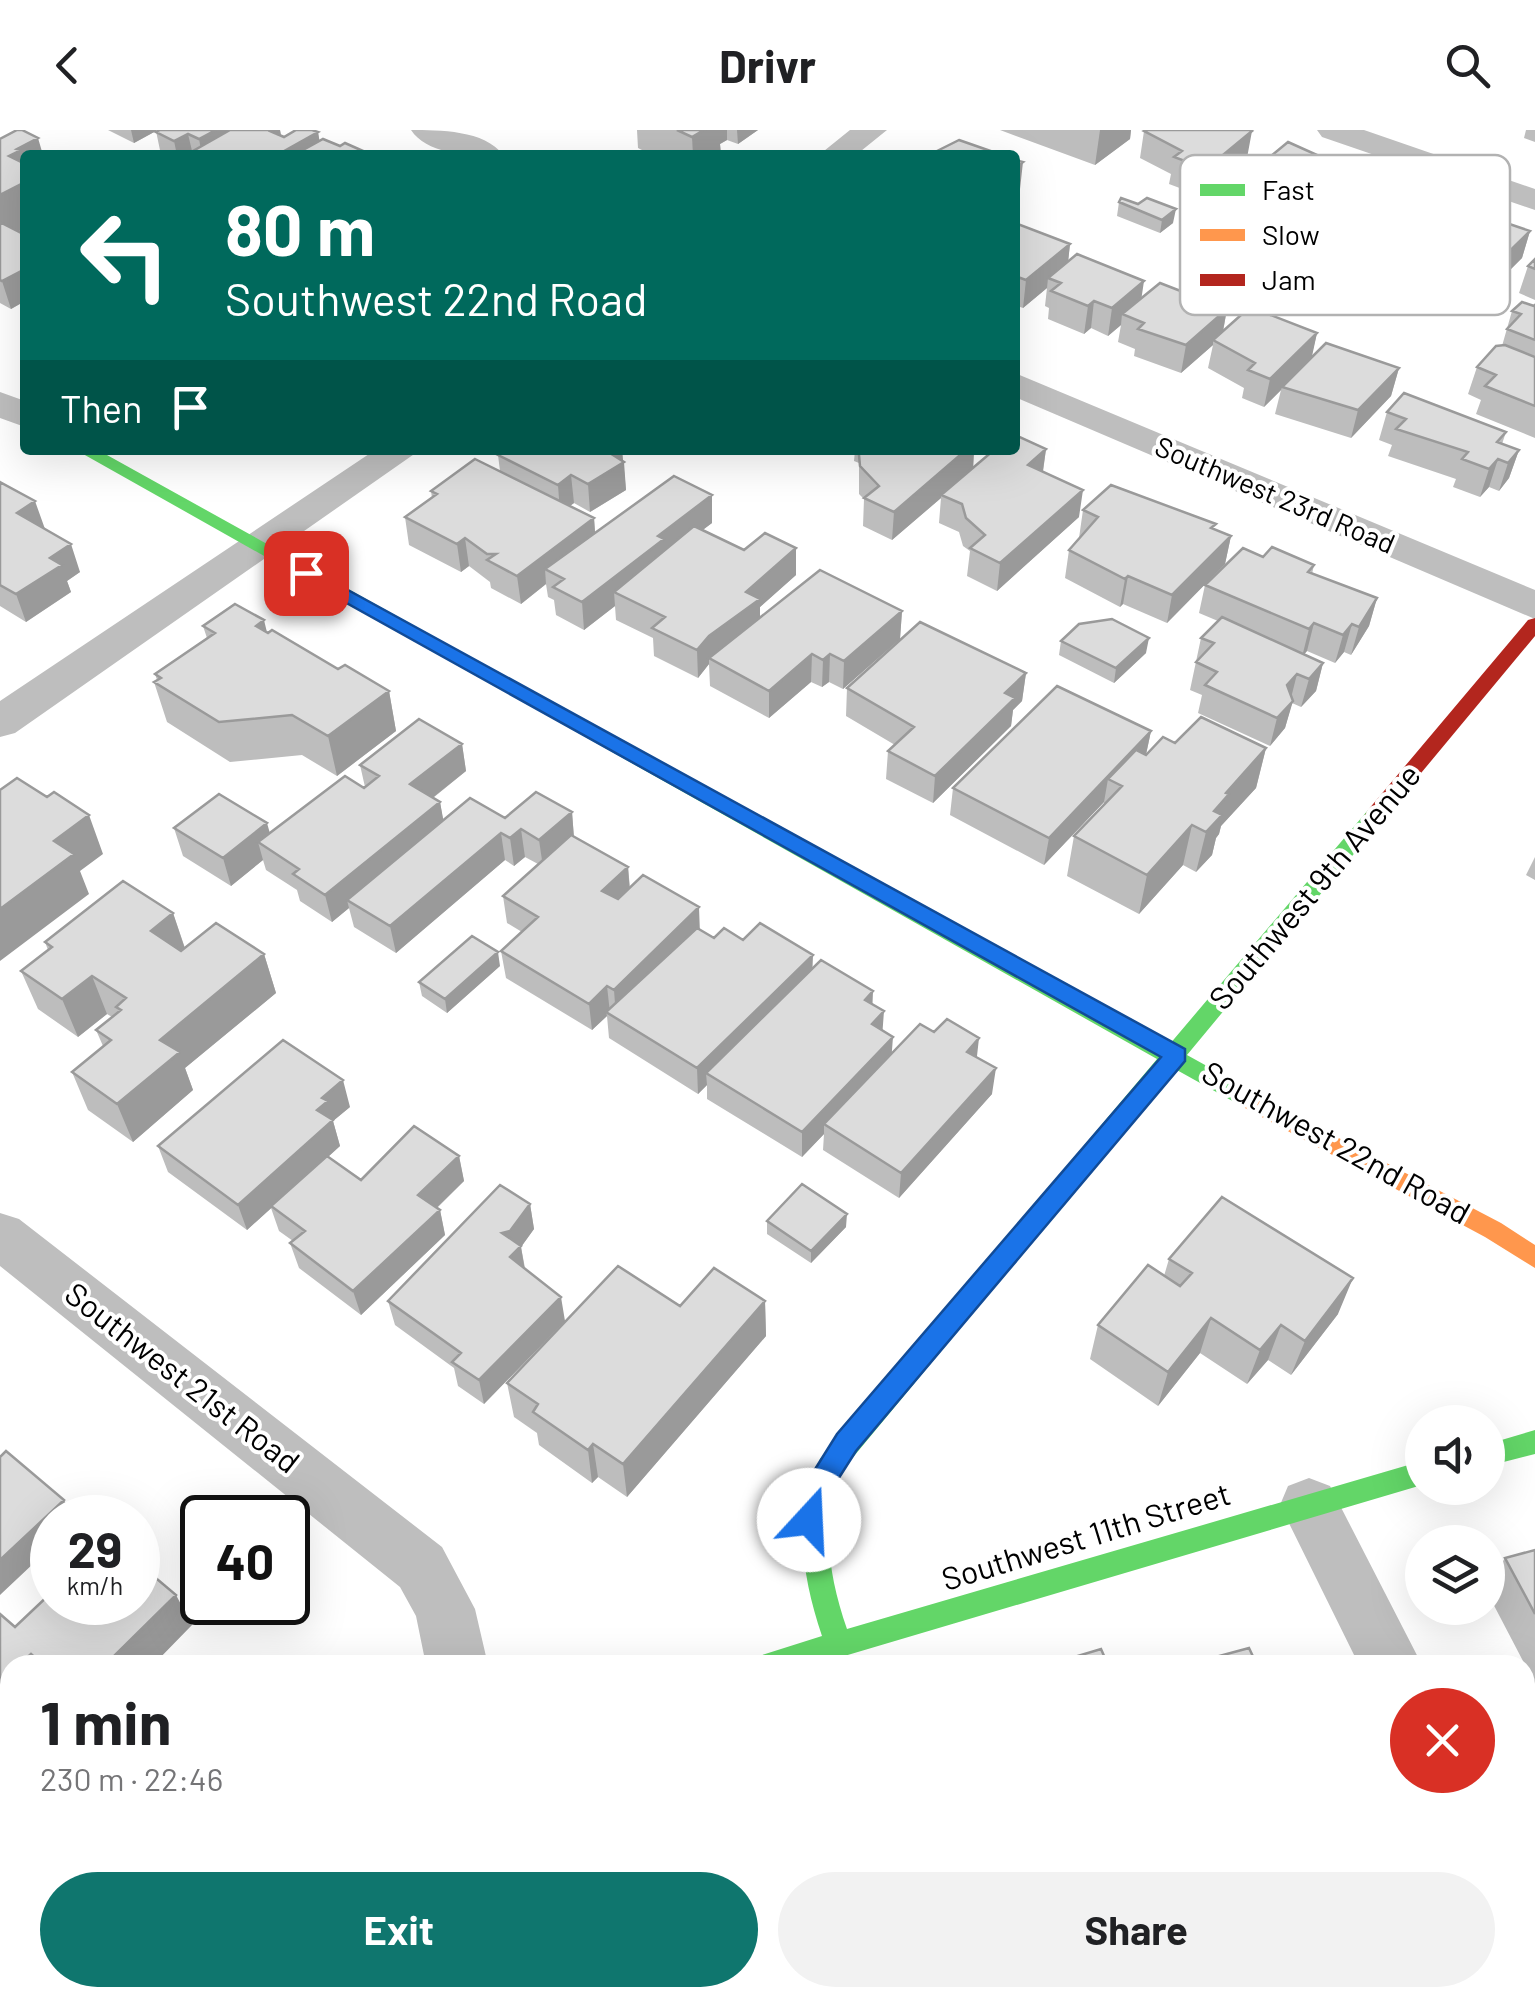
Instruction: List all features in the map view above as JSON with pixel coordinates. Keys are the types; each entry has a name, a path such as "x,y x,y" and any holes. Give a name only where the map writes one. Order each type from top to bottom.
{"street":[{"path":"427,130 475,150"},
{"path":"842,150 871,130"},
{"path":"1333,130 1405,155"},
{"path":"1510,191 1535,200"},
{"name":"Southwest 23rd Road","path":"1020,386 1535,606"},
{"name":"Southwest 22nd Road","path":"94,455 1276,1114 1493,1230 1535,1258"},
{"path":"0,722 394,455"},
{"name":"Southwest 9th Avenue","path":"839,1644 810,1552 809,1520 828,1467 1535,624"},
{"name":"Southwest 21st Road","path":"0,1236 421,1567 445,1609 455,1655"},
{"path":"1505,1450 1535,1442"},
{"name":"Southwest 11th Street","path":"802,1655 1405,1478"},
{"path":"1310,1504 1385,1655"}],"building":[{"path":"17,130 38,138 9,156 20,162 20,185 0,195 0,139"},
{"path":"216,130 199,139 188,134 174,141 156,132"},
{"path":"230,130 271,130 284,137 296,130 318,132 286,150 195,150"},
{"path":"677,130 704,130 692,137"},
{"path":"1144,131 1252,131 1223,155 1180,155 1180,159 1174,157 1182,151"},
{"path":"323,139 361,150 303,150"},
{"path":"959,140 988,150 939,150"},
{"path":"1288,142 1317,155 1272,155"},
{"path":"1121,198 1138,204 1147,198 1176,209 1162,220 1119,202"},
{"path":"0,222 20,232 20,272 0,280"},
{"path":"1510,224 1530,231 1510,251"},
{"path":"1020,225 1070,244 1026,280 1020,278"},
{"path":"1077,254 1144,281 1112,308 1094,301 1088,306 1051,291 1061,283 1048,278"},
{"path":"1160,283 1180,291 1180,315 1220,315 1186,345 1138,329 1144,323 1122,314"},
{"path":"1522,302 1535,305 1535,340 1507,329 1521,314 1512,311"},
{"path":"1241,315 1271,315 1317,333 1270,379 1248,370 1255,363 1213,340"},
{"path":"1326,343 1399,368 1358,410 1282,387"},
{"path":"1505,345 1535,357 1535,406 1485,386 1496,375 1477,367 1496,346"},
{"path":"1404,393 1506,432 1497,442 1519,450 1508,463 1498,459 1489,469 1462,459 1468,452 1396,429 1406,419 1387,412"},
{"path":"1020,437 1046,449 1028,465 1083,490 1000,563 970,548 985,535 966,518 962,504 941,495 988,455 1020,455"},
{"path":"498,455 613,455 624,462 588,484 571,475 558,485"},
{"path":"859,455 960,455 894,512 864,498 879,486 860,466"},
{"path":"475,459 594,518 517,576 487,560 496,554 487,554 465,538 457,544 405,517 437,494 431,491"},
{"path":"674,476 712,495 658,536 664,539 582,602 553,587 564,579 545,569"},
{"path":"0,482 35,501 17,513 71,544 50,558 62,565 16,594 0,585"},
{"path":"1111,485 1216,524 1211,528 1231,536 1172,595 1128,576 1125,579 1069,550 1098,517 1083,510"},
{"path":"694,526 744,550 765,533 796,548 746,592 760,599 709,636 697,650 652,628 665,617 614,592"},
{"path":"1272,547 1314,565 1308,572 1377,598 1359,627 1352,624 1343,635 1314,623 1309,629 1205,585 1243,548 1263,557"},
{"path":"820,570 902,611 844,661 830,654 823,660 812,654 769,691 709,658"},
{"path":"235,604 264,620 256,626 268,633 272,630 338,669 345,665 389,691 328,736 292,715 219,722 154,682 161,678 155,674 215,633 203,626"},
{"path":"1222,617 1323,663 1309,679 1297,674 1287,685 1293,701 1277,718 1205,685 1217,672 1196,662 1214,643 1201,638"},
{"path":"1112,619 1149,638 1116,668 1061,641 1079,624"},
{"path":"920,622 1026,673 1005,693 1015,698 935,776 888,751 914,727 847,688"},
{"path":"1057,686 1151,731 1049,838 953,788"},
{"path":"1201,717 1266,748 1226,793 1229,794 1214,811 1222,815 1206,832 1192,825 1147,875 1074,836 1122,786 1108,779 1136,750 1146,755 1163,737 1175,743"},
{"path":"419,719 462,744 410,784 440,802 325,895 293,874 299,869 258,842 345,776 364,788 379,776 360,765"},
{"path":"17,778 47,797 54,792 89,815 54,841 74,854 0,909 0,790"},
{"path":"536,792 572,812 539,840 521,829 510,838 501,833 390,926 347,900 470,798 505,818"},
{"path":"219,794 267,823 223,858 174,828"},
{"path":"571,835 628,867 602,891 618,899 643,875 699,907 614,990 607,986 589,1004 501,951 538,917 503,896"},
{"path":"123,881 173,913 151,931 181,951 216,923 264,954 160,1040 180,1052 117,1104 72,1072 111,1040 96,1030 121,1010 116,1007 126,998 92,976 62,999 21,971 52,947 45,942"},
{"path":"760,923 813,955 697,1068 606,1012 697,928 714,938 724,928 743,940"},
{"path":"472,936 498,952 445,999 419,982"},
{"path":"821,960 873,991 865,1000 884,1011 872,1024 893,1037 802,1132 706,1073"},
{"path":"947,1019 979,1038 967,1052 996,1068 901,1173 824,1124 920,1024 934,1032"},
{"path":"283,1040 343,1080 322,1098 328,1101 317,1110 333,1120 238,1205 158,1146"},
{"path":"414,1126 459,1156 418,1195 440,1210 353,1291 290,1243 305,1231 271,1206 327,1156 361,1180"},
{"path":"802,1184 847,1214 811,1251 767,1221"},
{"path":"500,1185 530,1204 510,1231 502,1233 521,1246 510,1257 561,1297 479,1380 452,1362 461,1353 388,1301"},
{"path":"1222,1197 1353,1278 1305,1341 1281,1325 1260,1350 1211,1318 1168,1372 1098,1325 1148,1265 1180,1286 1192,1273 1169,1259"},
{"path":"618,1266 680,1306 714,1268 765,1301 623,1464 593,1444 588,1450 533,1412 538,1404 507,1383"},
{"path":"6,1451 58,1495 30,1495 30,1532 0,1560 0,1457"},
{"path":"1535,1550 1535,1614 1505,1558"},
{"path":"160,1582 176,1595 160,1611"},
{"path":"30,1613 30,1625 146,1625 115,1655 0,1655 0,1614 15,1627"},
{"path":"1249,1648 1252,1655 1223,1655"},
{"path":"1101,1649 1104,1655 1081,1655"}],"traffic: fast":[{"path":"94,455 1253,1102"},
{"path":"839,1645 824,1600 814,1535 829,1467 1375,815"},
{"path":"1505,1450 1535,1442"},
{"path":"803,1655 1405,1478"}],"traffic: slow":[{"path":"1253,1102 1493,1230 1535,1258"}],"traffic: jam":[{"path":"1375,815 1535,624"}],"route":[{"path":"306,573 1176,1055 846,1442 816,1491 809,1520"}]}
